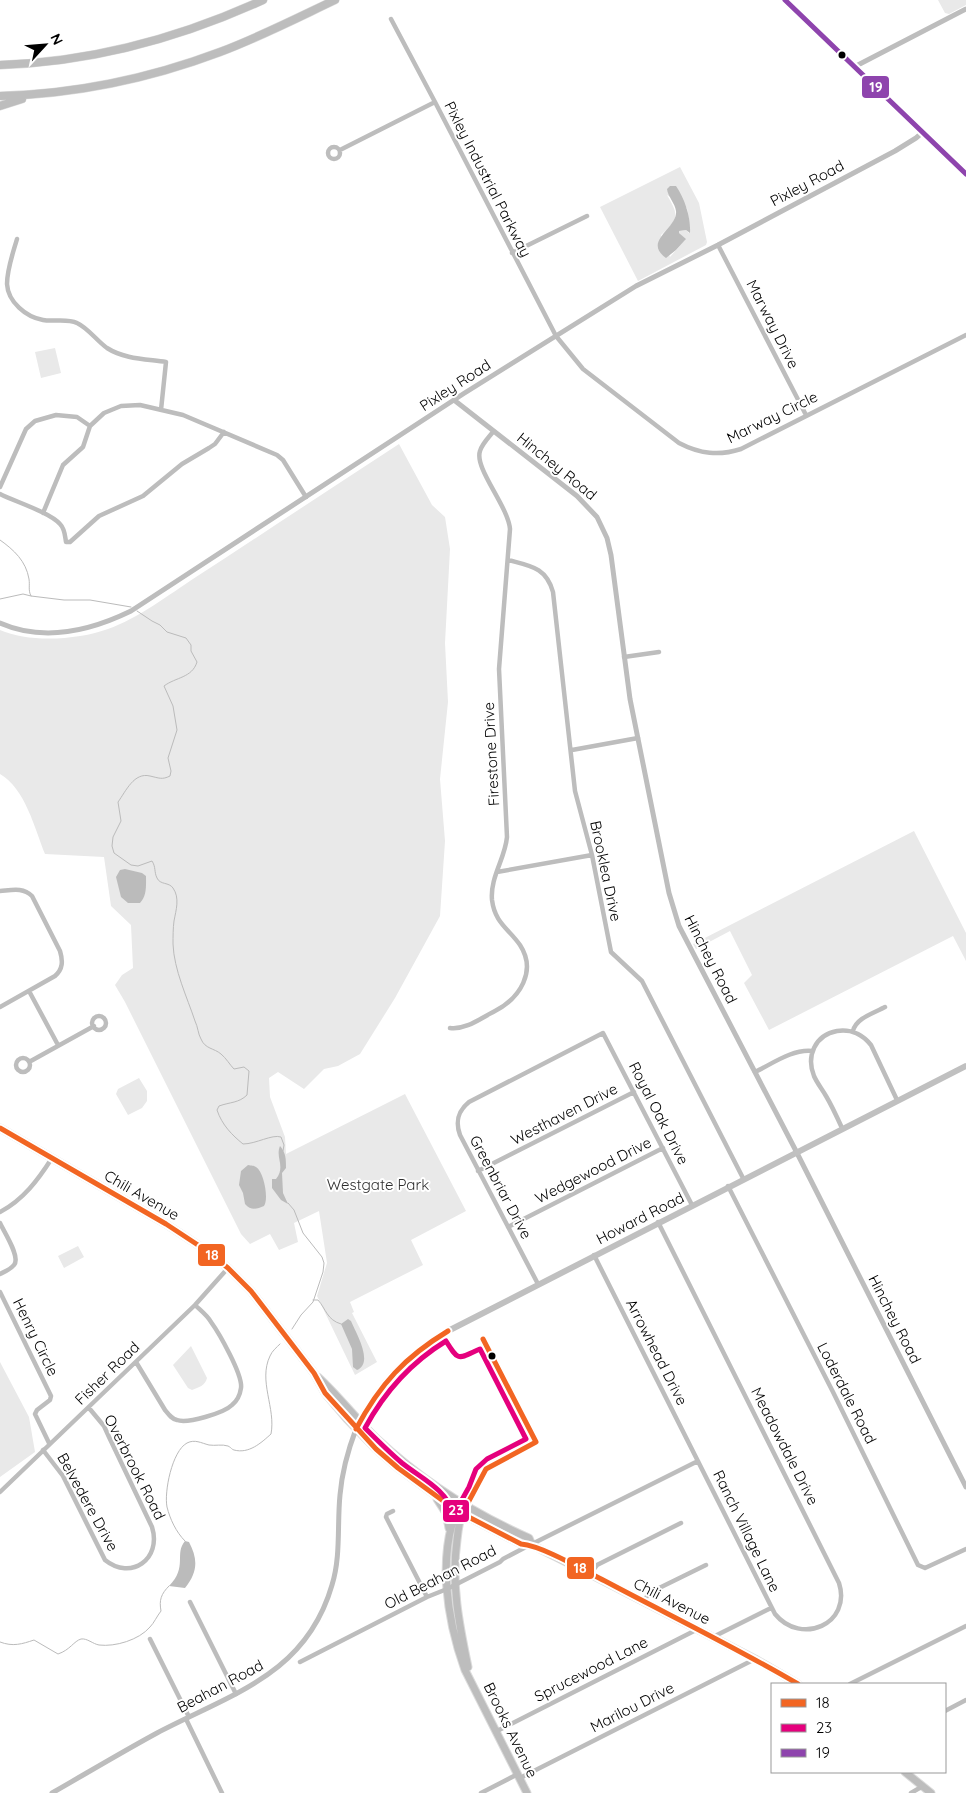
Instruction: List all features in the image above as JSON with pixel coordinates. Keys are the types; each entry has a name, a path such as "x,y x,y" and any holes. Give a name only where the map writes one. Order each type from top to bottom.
{"highway":[{"path":"0,65 68,59 115,51 167,38 223,18 263,0"},
{"path":"0,96 48,92 103,84 143,76 199,60 335,0"},
{"path":"0,106 8,102 48,92"}],"main road":[{"path":"786,0 966,174"},
{"name":"Howard Road","path":"358,1426 383,1383 418,1350 448,1330 966,1066"},
{"name":"Chili Avenue","path":"0,1128 166,1224 204,1249 228,1268 251,1291 314,1373 324,1393 398,1468 434,1495 459,1512 521,1544 532,1545 590,1574 755,1659 796,1683"},
{"name":"Chili Avenue","path":"358,1426 413,1470 463,1505 528,1538 532,1545"},
{"path":"434,1495 446,1513 450,1534"},
{"name":"Brooks Avenue","path":"463,1505 450,1534 446,1569 452,1624 465,1670 527,1793"},
{"name":"Brooks Avenue","path":"459,1512 455,1551 455,1585 458,1622 471,1679"},
{"path":"906,1773 931,1793"}],"street":[{"path":"854,67 966,9"},
{"path":"391,19 436,102"},
{"name":"Pixley Industrial Parkway","path":"340,150 436,102 556,336"},
{"name":"Pixley Road","path":"0,623 20,630 52,633 99,625 136,608 454,400 636,286 718,245 903,146 923,132"},
{"path":"512,253 586,216"},
{"path":"17,239 7,283 10,294 16,304 24,312 36,318 78,323 118,354 166,362 160,410"},
{"name":"Marway Drive","path":"718,245 806,415"},
{"name":"Marway Circle","path":"556,336 583,369 679,443 696,450 714,454 736,451 966,335"},
{"name":"Hinchey Road","path":"454,400 589,506 602,526 611,555 624,657 638,738 674,913 694,956 796,1151 966,1487"},
{"path":"43,513 63,465 83,447 90,426 109,410 133,404 183,416 278,455 306,497"},
{"path":"0,487 26,429 35,421 56,415 77,416 90,426"},
{"path":"0,494 43,513 60,524 64,529 66,542 70,542 99,516 143,496 182,464 215,444 224,432"},
{"name":"Firestone Drive","path":"450,1028 459,1029 506,1004 521,990 527,975 526,960 522,950 517,941 500,923 495,912 492,897 496,872 504,854 507,837 499,669 508,560 509,521 479,459 481,448 493,432"},
{"name":"Brooklea Drive","path":"508,560 532,566 540,571 551,584 554,592 575,791 592,855 611,952 642,981 743,1178"},
{"path":"624,657 660,652"},
{"path":"572,750 638,738"},
{"path":"496,872 592,855"},
{"path":"0,891 21,890 28,892 32,896 60,952 62,965 59,972 49,980 0,1007"},
{"path":"29,991 58,1045"},
{"path":"853,1031 856,1023 860,1020 885,1008"},
{"path":"28,1062 94,1026"},
{"path":"842,1128 813,1074 811,1066 812,1051 819,1040 826,1035 840,1031 853,1031 865,1039 871,1045 897,1100"},
{"name":"Royal Oak Drive","path":"603,1033 692,1204"},
{"name":"Greenbriar Drive","path":"538,1284 478,1171 458,1128 459,1113 469,1102 603,1033"},
{"path":"755,1072 795,1052 812,1051"},
{"name":"Westhaven Drive","path":"478,1171 634,1092"},
{"name":"Wedgewood Drive","path":"508,1227 663,1148"},
{"path":"0,1212 23,1196 52,1158"},
{"name":"Loderdale Road","path":"728,1186 833,1392 918,1565 925,1568 966,1549"},
{"name":"Meadowdale Drive","path":"658,1222 827,1557 841,1589 840,1607 836,1615 812,1630 794,1629 779,1619 771,1608"},
{"path":"0,1223 15,1253 16,1260 14,1266 0,1274"},
{"name":"Arrowhead Drive","path":"594,1255 698,1461"},
{"name":"Fisher Road","path":"0,1492 49,1443 89,1408 136,1362 195,1304 228,1268"},
{"name":"Henry Circle","path":"0,1292 49,1391 50,1400 37,1410 36,1414 49,1443"},
{"path":"136,1362 169,1416 176,1420 190,1421 232,1405 238,1398 240,1376 211,1321 195,1304"},
{"name":"Overbrook Road","path":"89,1408 104,1426 152,1527 155,1542 153,1550 149,1557 141,1564"},
{"name":"Beahan Road","path":"52,1793 158,1733 236,1694 271,1674 290,1658 306,1638 322,1612 335,1574 342,1480 351,1444 358,1426"},
{"name":"Belvedere Drive","path":"43,1450 63,1476 105,1560 118,1567 125,1568 141,1564"},
{"name":"Ranch Village Lane","path":"698,1461 771,1608 713,1637"},
{"name":"Old Beahan Road","path":"300,1662 698,1461"},
{"path":"392,1511 386,1517 428,1597"},
{"path":"590,1574 597,1565 681,1524"},
{"path":"643,1601 651,1592 706,1565"},
{"path":"190,1602 236,1694"},
{"path":"852,1683 966,1626"},
{"name":"Sprucewood Lane","path":"497,1731 698,1629"},
{"path":"150,1639 222,1793"},
{"name":"Marilou Drive","path":"481,1793 755,1659"},
{"path":"946,1710 966,1700"},
{"path":"911,1793 923,1786"}],"green space":[{"path":"938,0 966,0 966,5 949,14 945,13"},
{"path":"680,167 699,203 706,245 638,281 600,207","holes":["667,195 687,208 689,233 686,230 679,231 685,240 670,257 661,235 674,221 675,216 674,207"]},
{"path":"55,348 61,373 41,378 35,352"},
{"name":"Westgate Park","path":"399,444 432,505 445,517 450,549 445,643 448,702 440,779 445,841 440,916 395,998 360,1054 338,1066 324,1069 304,1089 278,1072 269,1078 270,1097 285,1137 286,1154 405,1094 466,1211 411,1240 423,1265 350,1302 354,1312 352,1313 377,1362 355,1375 317,1296 327,1263 319,1211 294,1223 298,1242 279,1250 270,1234 250,1244 241,1234 115,985 122,975 133,968 131,925 111,906 104,857 45,854 23,799 9,780 0,774 0,630 25,637 68,638 96,633 119,625 153,606"},
{"path":"914,831 966,933 966,961 953,936 769,1030 744,983 752,975 730,931 696,949 693,944"},
{"path":"139,1078 147,1091 147,1101 142,1108 128,1115 116,1094 118,1089"},
{"path":"78,1246 84,1257 64,1268 58,1256"},
{"path":"191,1346 207,1378 203,1385 192,1390 188,1388 173,1365"},
{"path":"0,1362 29,1417 35,1452 0,1477"}],"shaded area":[{"path":"670,186 676,186 685,203 690,233 686,230 679,231 686,239 666,258 660,252 658,246 659,240 675,217 676,211 667,189"},
{"path":"125,869 142,873 146,876 145,894 140,903 128,903 121,897 116,877 120,870"},
{"path":"280,1146 286,1159 286,1168 282,1173 283,1193 288,1204 281,1200 272,1188 272,1179 276,1179 280,1170"},
{"path":"248,1165 255,1166 259,1170 265,1186 266,1198 264,1206 256,1209 250,1208 245,1204 239,1185 241,1171"},
{"path":"348,1319 351,1321 364,1355 362,1366 357,1370 353,1367 352,1349 341,1324"},
{"path":"185,1541 189,1542 194,1554 194,1571 185,1588 169,1586 178,1573 182,1546"}],"waterway":[{"path":"0,540 15,552 22,561 29,579 31,596 64,600 90,600 131,607"},
{"path":"0,599 23,594 31,596"},
{"path":"137,611 160,625 167,632 186,638 191,645 191,651 197,662 188,674 164,686 173,706 177,730 168,758 171,771 170,776 165,778 144,776 131,783 118,802 121,821 113,837 112,846 114,853 131,865 138,866 152,861 158,880 173,888 177,900 173,930 174,954 178,973 200,1037 207,1047 225,1057 234,1069 244,1067 249,1071 247,1095 238,1101 219,1106 217,1110 222,1120 231,1133 243,1144 277,1136 281,1137 284,1145 283,1151"},
{"path":"288,1203 294,1210 303,1233 322,1257 324,1263 313,1302 292,1329"},
{"path":"313,1300 318,1300 330,1317 341,1324"},
{"path":"185,1541 172,1521 166,1500 170,1472 177,1454 182,1447 193,1441 209,1445 226,1445 239,1451 250,1449 271,1434 272,1424 266,1375 270,1356 280,1344"},
{"path":"0,1642 13,1645 34,1640 58,1654 81,1639 99,1645 126,1642 140,1636 151,1625 161,1611 161,1597 169,1586"}],"transit line":[{"name":"19","path":"785,0 966,174"},
{"name":"18","path":"0,1128 166,1224 204,1249 228,1268 251,1291 314,1373 325,1393 376,1449 398,1468 457,1511 521,1544 540,1549 575,1565 796,1683"},
{"name":"18","path":"356,1429 374,1398 395,1373 419,1351 448,1331"},
{"name":"18","path":"483,1339 536,1442"},
{"name":"23","path":"446,1341 454,1353 460,1357 480,1349 526,1439 487,1459 476,1469 469,1487 454,1514 445,1497 439,1491 402,1463 365,1428 381,1402 410,1368 446,1341"},
{"name":"18","path":"462,1514 486,1469 536,1442"}]}
